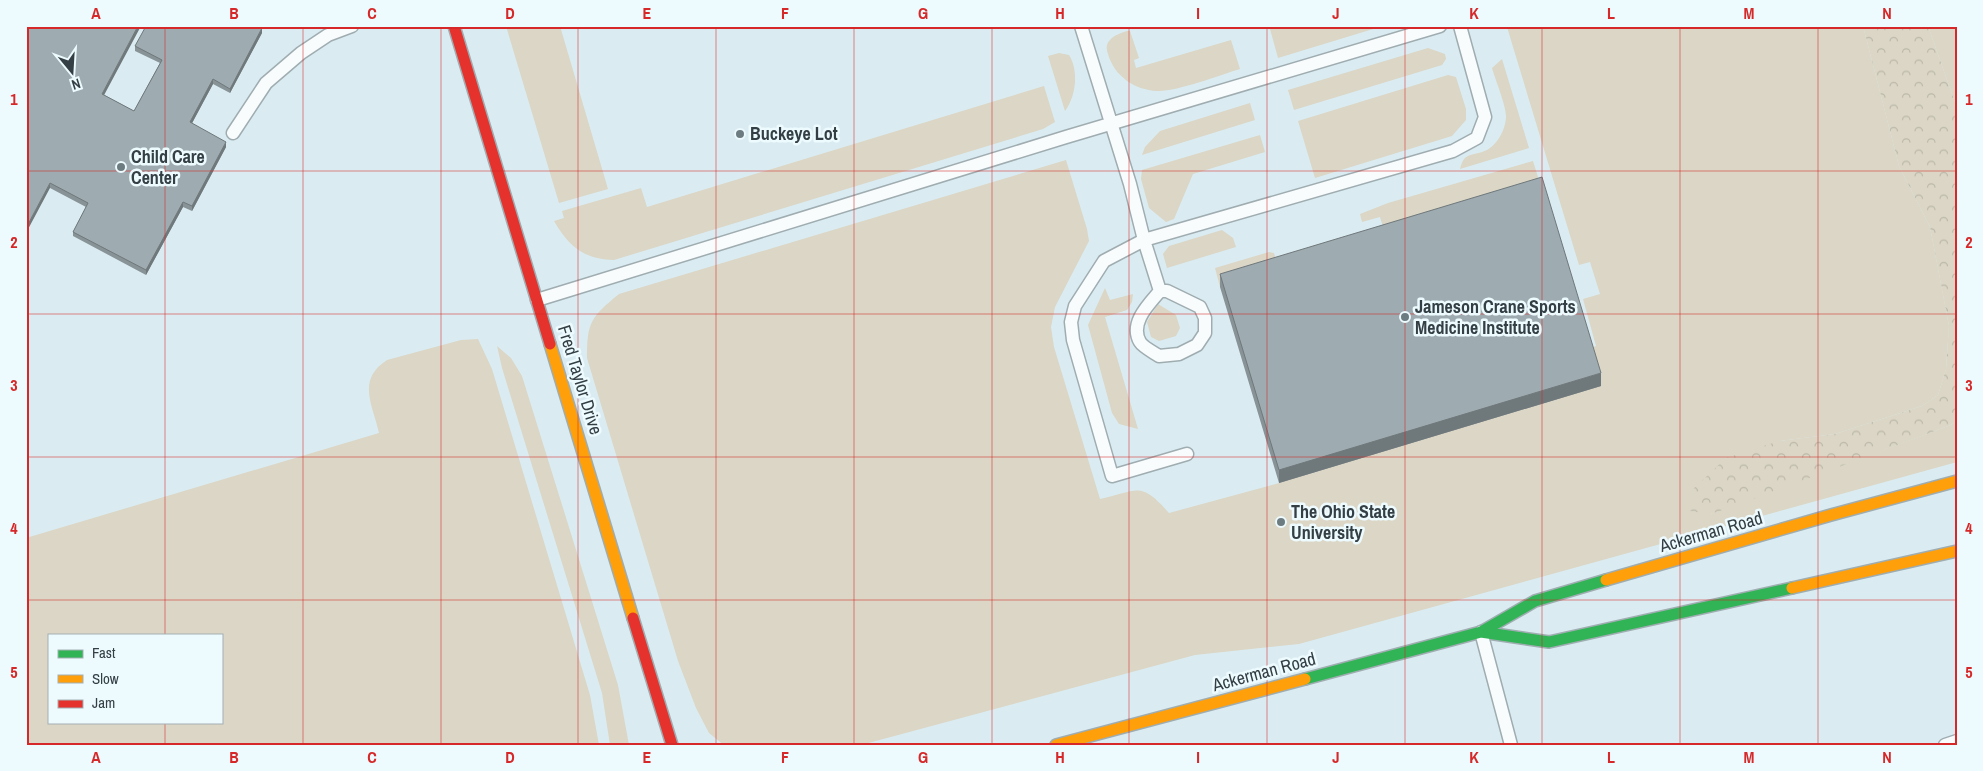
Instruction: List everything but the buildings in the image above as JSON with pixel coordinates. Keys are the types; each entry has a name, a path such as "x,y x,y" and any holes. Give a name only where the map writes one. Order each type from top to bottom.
{"main road":[{"name":"Fred Taylor Drive","path":"454,26 672,745"},
{"name":"Ackerman Road","path":"1056,745 1482,632 1535,601 1830,515 1957,481"},
{"name":"Ackerman Road","path":"1482,632 1549,642 1957,551"}],"lane":[{"path":"232,133 266,83 301,53 328,35 352,26"},
{"path":"1081,26 1130,184 1144,240 1160,291"},
{"path":"537,300 1110,124 1440,26"},
{"path":"1187,454 1112,476 1072,340 1071,322 1075,306 1104,261 1144,240 1453,151 1477,138 1485,116 1460,26"},
{"path":"1167,290 1200,307 1205,318 1205,333 1197,346 1179,354 1159,356 1140,343 1136,328 1143,310 1160,291 1167,290"},
{"path":"1482,632 1511,745"},
{"path":"1946,745 1957,742"}],"green space":[{"path":"506,26 560,26 608,189 559,203"},
{"path":"1279,26 1383,26 1278,58 1270,29"},
{"path":"1863,26 1899,166 1930,227 1949,326 1946,369 1938,395 1922,406 1835,434 1779,441 1710,514 1951,425 1957,420 1957,462 1299,644 1195,655 861,745 724,745 709,733 696,708 678,661 587,358 588,336 592,321 619,294 1066,160 1089,241 1055,307 1051,327 1054,347 1100,499 1131,491 1144,492 1169,513 1279,483 1596,346 1583,299 1600,294 1590,262 1579,265 1507,27"},
{"path":"1863,26 1928,26 1957,108 1957,420 1951,425 1729,508 1710,514 1690,511 1691,491 1726,458 1779,441 1835,434 1922,406 1938,395 1946,369 1949,326 1930,227 1899,166"},
{"path":"1928,26 1957,26 1957,108"},
{"path":"1130,31 1139,58 1134,60 1136,68 1231,40 1240,69 1198,83 1165,91 1141,88 1133,85 1120,75 1107,52 1107,45 1110,40 1116,35"},
{"path":"1428,48 1445,54 1446,59 1442,65 1294,110 1288,90"},
{"path":"1059,53 1069,55 1075,76 1072,98 1065,111 1048,56"},
{"path":"1502,59 1529,148 1460,169 1467,156 1492,147 1504,127 1506,111 1492,68"},
{"path":"1448,75 1456,77 1466,109 1466,120 1452,136 1315,178 1298,121"},
{"path":"1044,86 1055,122 1043,129 614,260 594,257 578,250 565,238 554,221 564,218 562,211 641,188 647,207"},
{"path":"1250,103 1255,120 1142,155 1145,147 1160,131"},
{"path":"1260,135 1265,152 1193,174 1174,219 1166,222 1149,208 1141,179 1142,170"},
{"path":"1533,161 1542,190 1386,237 1380,217 1362,222 1360,214 1388,203"},
{"path":"1222,230 1233,238 1236,247 1167,268 1163,254 1169,246"},
{"path":"1269,252 1274,253 1279,269 1220,287 1215,268"},
{"path":"1105,288 1110,300 1133,294 1132,302 1127,310 1105,317 1138,429 1119,424 1112,413 1088,325"},
{"path":"1158,304 1176,315 1180,328 1176,336 1159,341 1151,337 1147,322"},
{"path":"478,339 492,369 590,695 599,745 26,745 26,538 379,433 369,394 369,385 372,376 387,360 461,340"},
{"path":"497,346 511,358 522,376 618,685 629,745 610,745 602,693 502,368"}],"traffic: fast":[{"path":"1305,679 1481,632 1535,601 1606,580"},
{"path":"1481,632 1549,642 1792,588"}],"traffic: slow":[{"path":"550,344 633,618"},
{"path":"1606,580 1957,481"},
{"path":"1792,588 1957,551"},
{"path":"1056,745 1305,679"}],"traffic: jam":[{"path":"454,26 550,344"},
{"path":"633,618 672,745"}],"place":[{"name":"Buckeye Lot","path":"740,134"},
{"name":"Child Care Center","path":"121,167"},
{"name":"Jameson Crane Sports Medicine Institute","path":"1405,317"},
{"name":"The Ohio State University","path":"1281,522"}]}
